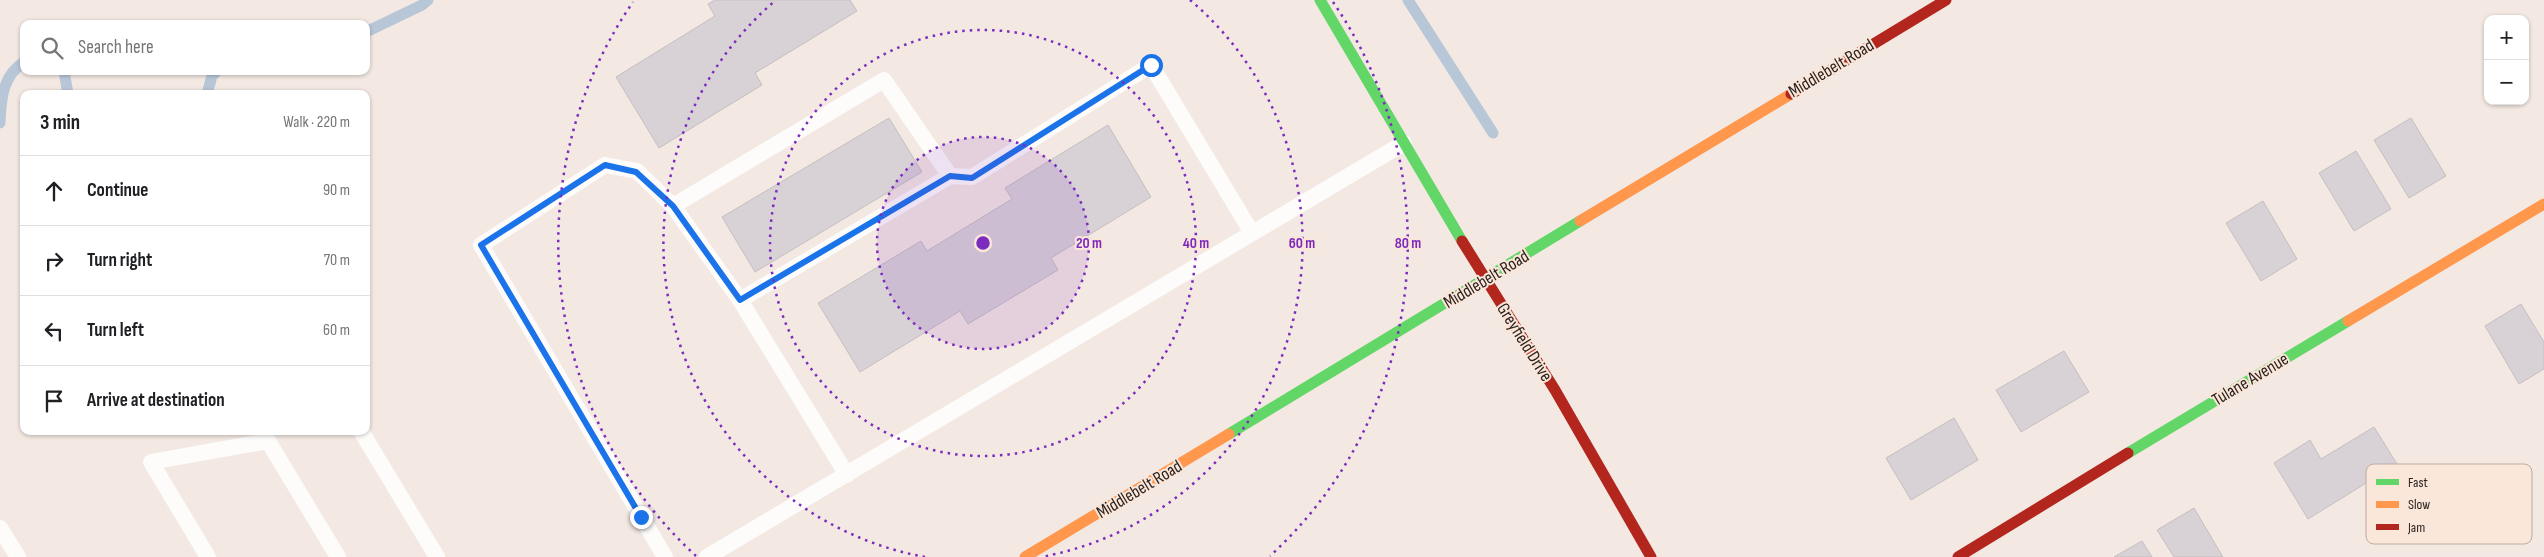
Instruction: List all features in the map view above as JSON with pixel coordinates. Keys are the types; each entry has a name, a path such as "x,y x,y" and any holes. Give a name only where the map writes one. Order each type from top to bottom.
{"street":[{"name":"Greyfield Drive","path":"1320,0 1485,280 1555,390 1651,557"},
{"name":"Middlebelt Road","path":"1025,557 1946,0"},
{"name":"Tulane Avenue","path":"1958,557 2204,406 2544,204"}],"lane":[{"path":"740,300 950,176 972,178 1151,65 1252,233"},
{"path":"673,206 884,80 950,176"},
{"path":"707,557 1404,143"},
{"path":"665,557 481,245 605,165 636,172 673,206 740,300 847,475"},
{"path":"363,435 437,557"},
{"path":"208,557 152,462 268,441 338,557"},
{"path":"0,528 18,557"}],"building":[{"path":"715,0 850,0 857,11 755,73 762,85 659,148 616,77 715,16 708,4"},
{"path":"889,118 922,172 755,272 722,217"},
{"path":"2411,118 2446,176 2409,198 2374,140"},
{"path":"1108,125 1151,197 1051,258 1058,270 968,324 960,311 860,372 818,303 921,241 927,251 1012,199 1005,188"},
{"path":"2356,151 2391,209 2354,231 2319,173"},
{"path":"2263,201 2297,259 2261,281 2226,223"},
{"path":"2521,304 2544,342 2544,369 2519,384 2485,326"},
{"path":"2064,351 2089,392 2021,432 1996,390"},
{"path":"1954,418 1978,460 1911,500 1886,458"},
{"path":"2374,427 2397,464 2366,464 2366,483 2308,519 2274,463 2310,440 2321,459"},
{"path":"2194,508 2223,557 2174,557 2157,530"},
{"path":"2142,541 2152,557 2114,557"}],"waterway":[{"path":"370,30 422,5 428,0"},
{"path":"1408,0 1493,133"},
{"path":"0,123 4,89 11,74 20,65"},
{"path":"65,75 67,90"},
{"path":"208,90 213,75"}],"traffic: fast":[{"path":"1320,0 1462,241"},
{"path":"1229,434 1580,221"},
{"path":"2128,453 2348,321"}],"traffic: slow":[{"path":"1580,221 1791,94"},
{"path":"2348,321 2544,204"},
{"path":"1025,557 1229,434"}],"traffic: jam":[{"path":"1791,94 1946,0"},
{"path":"1462,241 1555,390 1651,557"},
{"path":"1958,557 2128,453"}],"route":[{"path":"641,517 481,245 605,165 636,172 673,206 740,300 950,176 972,178 1151,65"}]}
